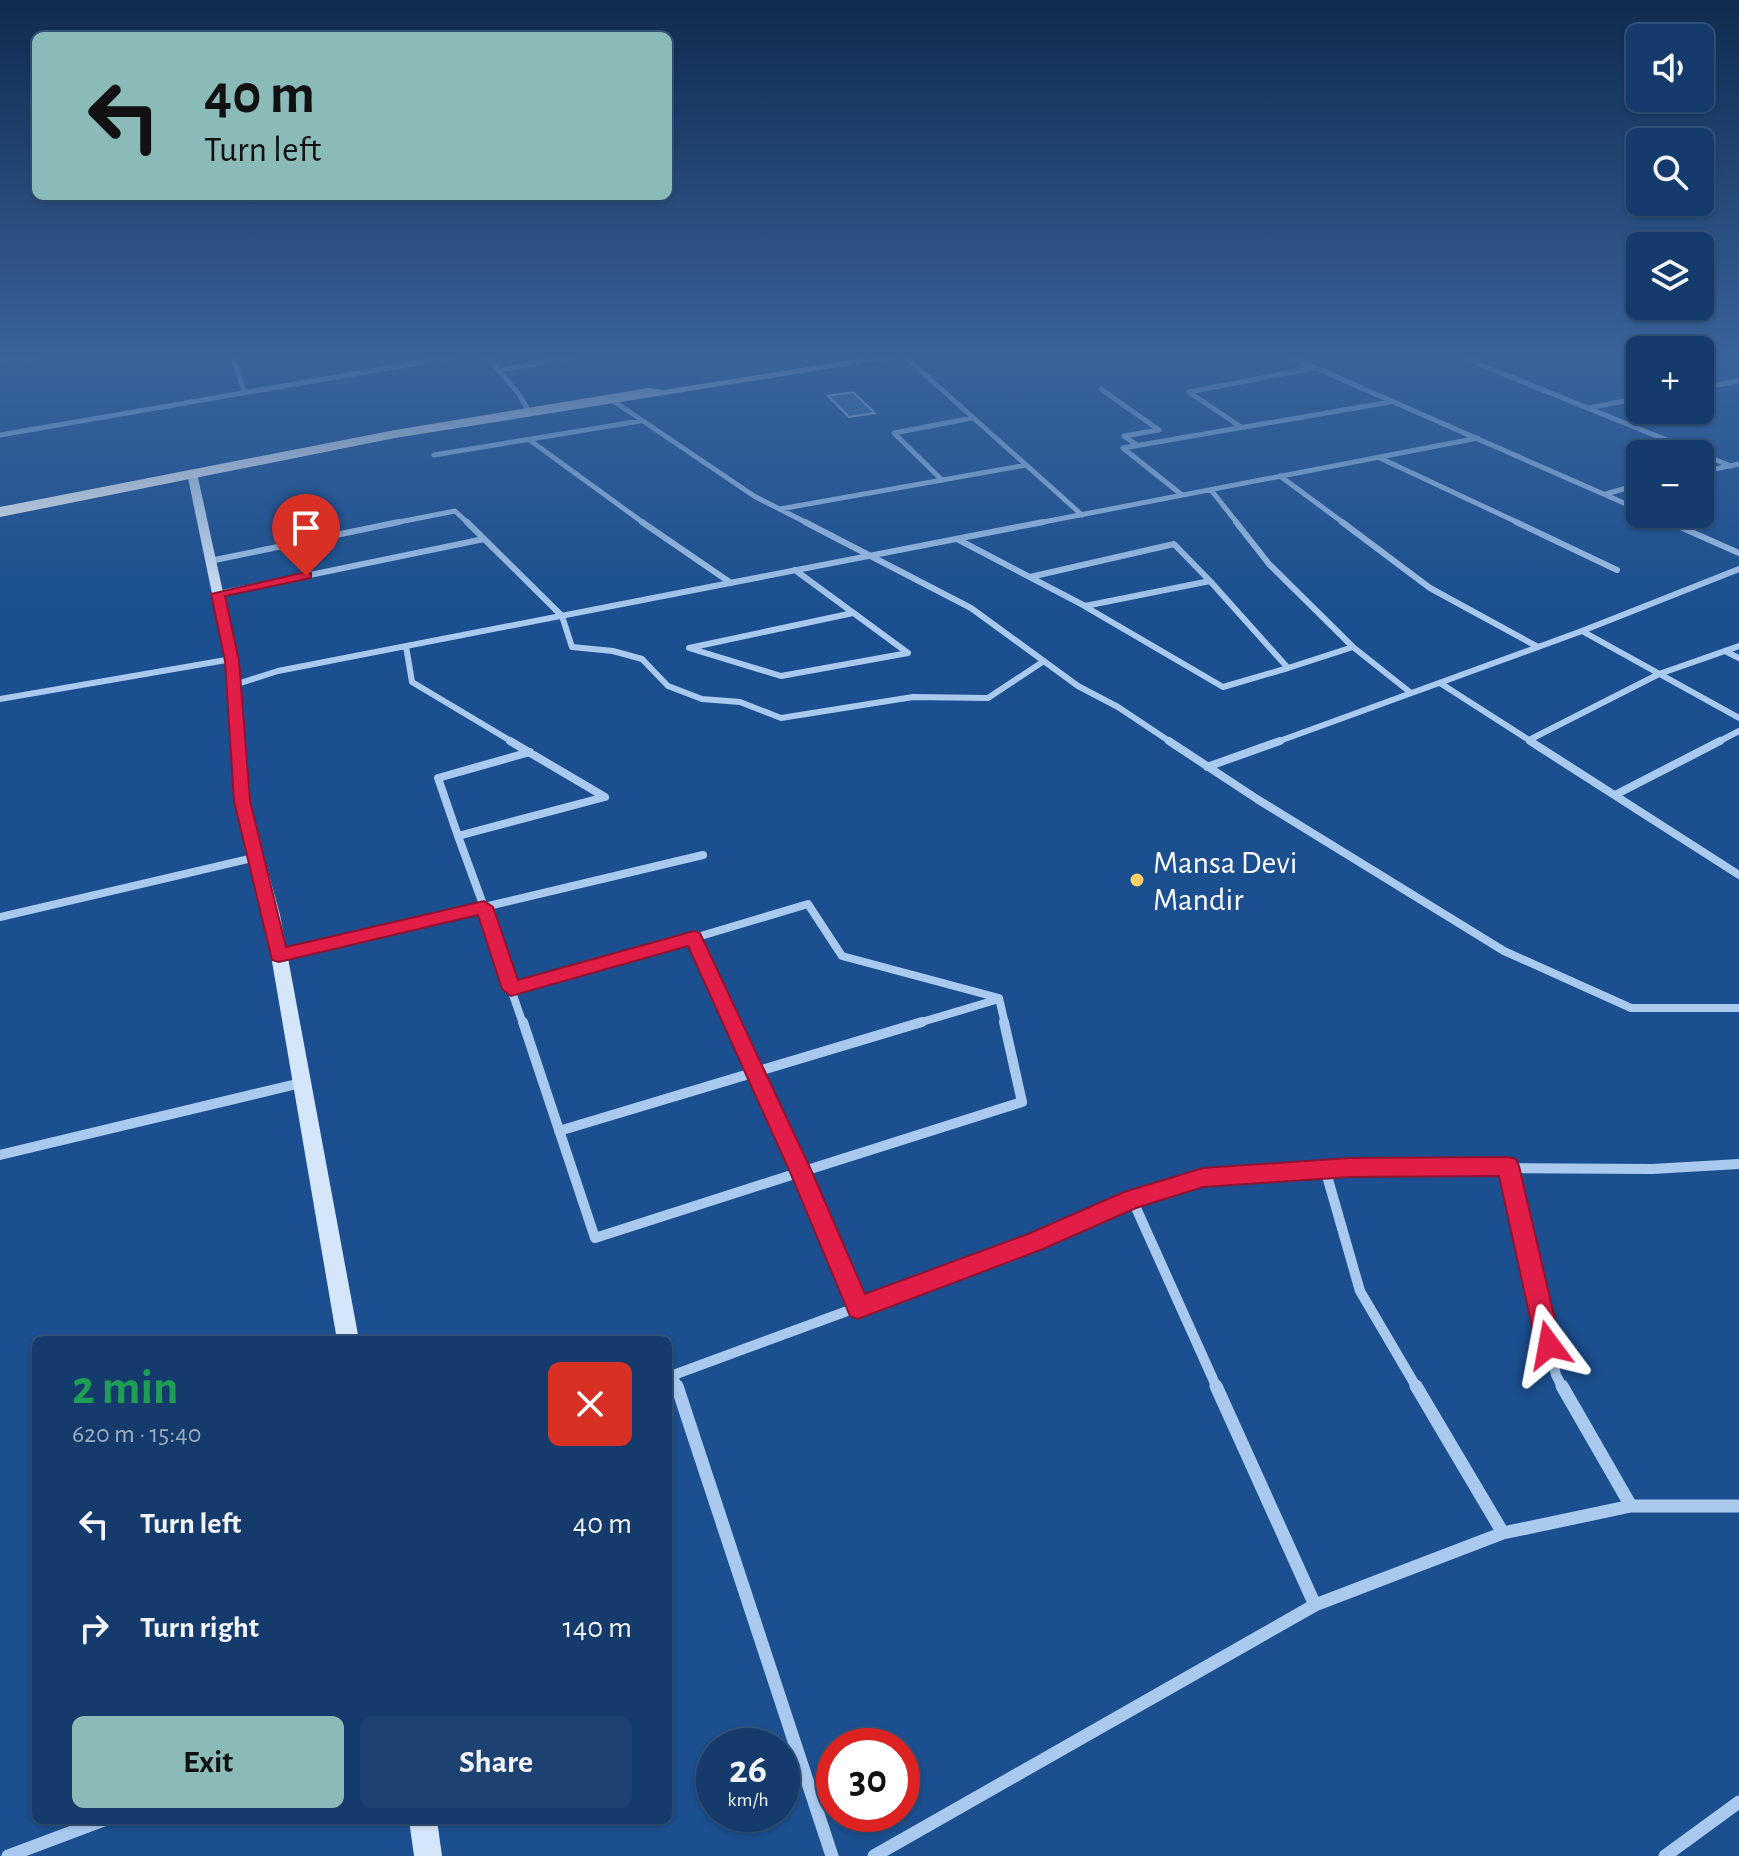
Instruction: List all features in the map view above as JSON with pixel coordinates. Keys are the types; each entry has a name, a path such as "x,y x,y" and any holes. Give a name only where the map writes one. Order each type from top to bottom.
{"highway":[{"path":"0,512 402,441"},
{"path":"0,521 193,478"}],"street":[{"path":"434,455 531,441 596,491 731,583"},
{"path":"670,441 754,496 971,608 1078,686 1118,707 1207,767 1504,951 1631,1008 1739,1008"},
{"path":"902,441 942,480"},
{"path":"998,441 1082,515"},
{"path":"1130,441 1138,446"},
{"path":"1169,441 1123,448 1182,495"},
{"path":"234,685 278,671 1464,441"},
{"path":"1484,441 1626,503"},
{"path":"1668,441 1731,466"},
{"path":"1379,457 1617,570"},
{"path":"1714,469 1739,464"},
{"path":"779,509 1026,465"},
{"path":"1280,476 1430,588 1538,647"},
{"path":"193,478 232,659 242,801 279,955 347,1336"},
{"path":"1606,494 1626,488"},
{"path":"1211,490 1269,564 1353,647 1411,693"},
{"path":"210,561 455,511 562,616 572,647 613,651 642,659 668,686 702,699 740,702 781,718 913,697 988,698 1044,661"},
{"path":"1682,528 1739,553"},
{"path":"218,594 484,539"},
{"path":"956,539 1085,606 1223,687 1353,647"},
{"path":"1030,577 1174,544 1288,668"},
{"path":"1207,767 1582,631 1739,569"},
{"path":"795,570 908,653 781,676 689,648 853,613"},
{"path":"1085,606 1210,581"},
{"path":"1582,631 1739,718"},
{"path":"406,646 412,682 605,797 458,836"},
{"path":"1529,740 1659,674 1739,646"},
{"path":"1725,651 1739,658"},
{"path":"0,699 232,659"},
{"path":"1440,683 1739,875"},
{"path":"1615,795 1739,731"},
{"path":"530,752 438,778 595,1238 1022,1102 999,998"},
{"path":"279,955 703,855"},
{"path":"0,917 257,857"},
{"path":"511,989 808,904 842,956 999,998"},
{"path":"694,938 801,1172 858,1308"},
{"path":"559,1131 999,998"},
{"path":"0,1155 301,1083"},
{"path":"672,1376 1035,1242 1132,1199 1203,1177 1325,1169 1508,1166 1652,1169 1739,1164"},
{"path":"1508,1166 1556,1375 1631,1506"},
{"path":"1325,1169 1360,1291 1503,1533"},
{"path":"1132,1199 1315,1605"},
{"path":"672,1379 832,1856"},
{"path":"874,1856 1315,1605 1503,1533 1631,1506 1739,1506"},
{"path":"1665,1856 1739,1802"},
{"path":"14,1855 94,1824"},
{"path":"424,1824 428,1856"}],"place":[{"name":"Mansa Devi Mandir","path":"1137,880"}],"route":[{"path":"306,576 218,594 232,661 242,801 272,915 279,955 484,907 511,989 694,938 801,1172 858,1308 1035,1242 1132,1199 1203,1177 1349,1167 1508,1166 1549,1345"}]}
